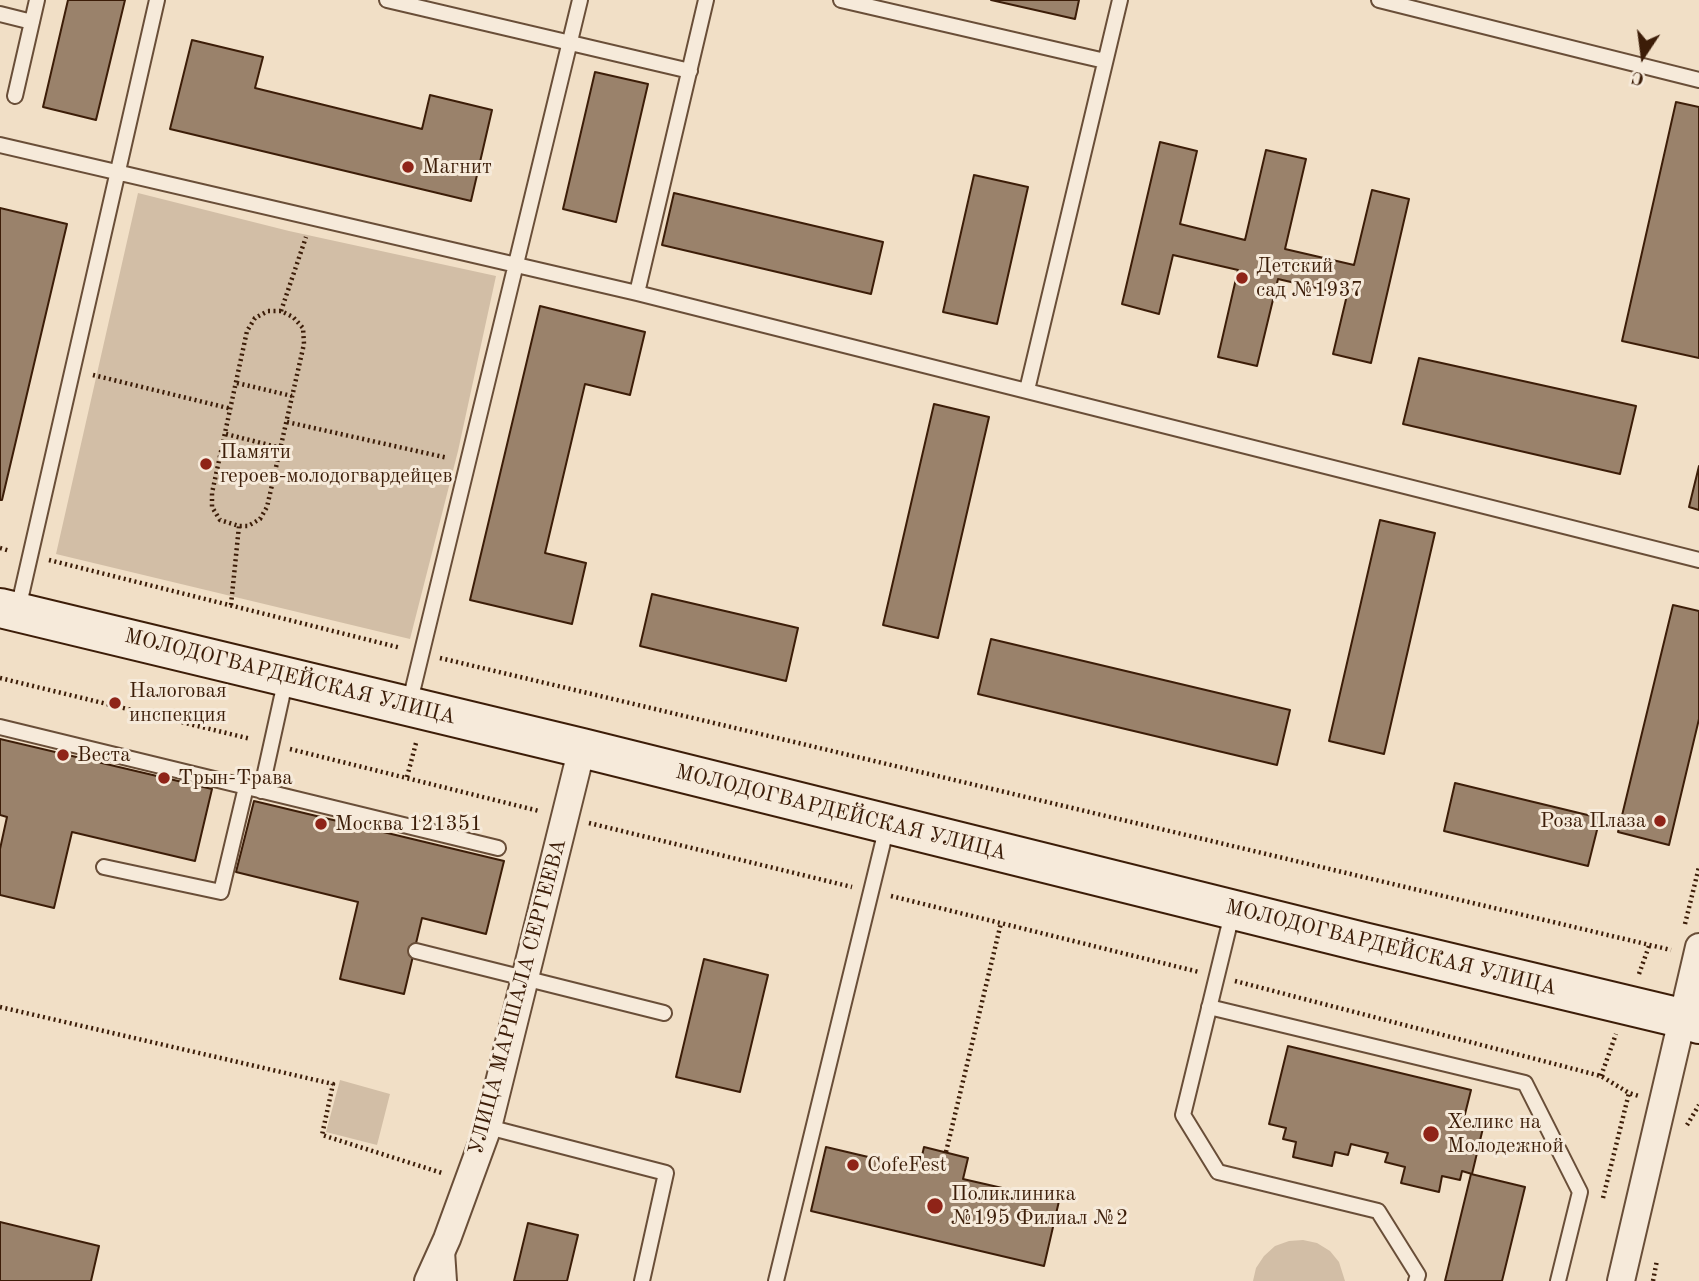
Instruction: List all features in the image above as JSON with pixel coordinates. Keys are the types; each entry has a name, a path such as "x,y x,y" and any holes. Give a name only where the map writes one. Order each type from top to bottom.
{"street":[{"name":"МОЛОДОГВАРДЕЙСКАЯ УЛИЦА","path":"9,610 1693,1020"},
{"name":"УЛИЦА МАРШАЛА СЕРГЕЕВА","path":"428,1281 447,1239 488,1127 582,748"},
{"path":"1621,1281 1693,1020 1691,951"}],"lane":[{"path":"15,96 37,0"},
{"path":"9,610 29,555 157,0"},
{"path":"387,0 690,71"},
{"path":"409,706 518,265 580,0"},
{"path":"637,293 706,0"},
{"path":"841,0 1105,61"},
{"path":"1027,390 1120,0"},
{"path":"1379,0 1699,80"},
{"path":"0,14 32,22"},
{"path":"0,145 637,293 1699,560"},
{"path":"261,791 287,677"},
{"path":"0,727 498,848"},
{"path":"104,867 221,892 246,787"},
{"path":"776,1281 887,824"},
{"path":"1233,910 1183,1115 1217,1171 1378,1210 1418,1275 1416,1281"},
{"path":"416,951 664,1013"},
{"path":"1209,1007 1525,1083 1580,1192 1558,1281"},
{"path":"488,1127 666,1173 642,1281"},
{"path":"447,1239 449,1281"}],"path":[{"path":"281,311 313,216"},
{"path":"268,311 281,311 293,317 303,328 304,344 267,507 260,519 248,526 239,526 220,520 212,507 212,493 247,331 255,318 268,311"},
{"path":"72,370 232,410"},
{"path":"237,383 292,396"},
{"path":"287,422 469,463"},
{"path":"226,434 281,448"},
{"path":"231,605 239,526"},
{"path":"0,548 422,653 1691,951 1699,867"},
{"path":"0,678 1001,923 1601,1076"},
{"path":"946,1152 1001,923"},
{"path":"0,1007 333,1084 321,1135 468,1182"},
{"path":"1602,1201 1629,1093"}],"shaded area":[{"path":"138,193 289,231 496,276 458,451 410,639 56,554"},
{"path":"340,1080 390,1094 377,1145 326,1132"},
{"path":"1303,1240 1317,1243 1330,1251 1339,1262 1345,1281 1253,1281 1256,1268 1275,1246"}],"building":[{"path":"68,0 125,0 96,120 43,107"},
{"path":"991,0 1079,0 1075,19"},
{"path":"192,40 263,57 255,88 422,129 430,95 492,110 471,201 170,129"},
{"path":"595,72 648,84 616,222 563,209"},
{"path":"1676,102 1699,107 1699,358 1622,341"},
{"path":"1160,142 1197,151 1180,224 1245,240 1266,150 1306,159 1285,249 1354,265 1372,190 1409,199 1371,363 1333,354 1347,295 1278,279 1257,366 1218,357 1238,270 1173,255 1159,314 1122,304"},
{"path":"974,175 1028,187 997,324 943,312"},
{"path":"674,193 883,242 871,294 662,245"},
{"path":"0,208 67,224 2,500 0,500"},
{"path":"540,306 645,332 630,395 585,384 545,553 586,563 572,624 470,600"},
{"path":"1419,358 1636,406 1620,474 1403,424"},
{"path":"934,404 989,417 938,638 883,625"},
{"path":"1699,466 1699,510 1689,507"},
{"path":"1380,520 1435,533 1384,754 1329,741"},
{"path":"652,594 798,628 786,681 640,646"},
{"path":"1673,605 1699,611 1699,719 1669,845 1618,832"},
{"path":"991,639 1290,710 1277,765 978,694"},
{"path":"0,739 212,789 195,861 72,832 54,908 0,895 0,849 7,817 0,815"},
{"path":"1455,783 1600,818 1588,866 1444,831"},
{"path":"254,801 504,861 486,934 422,918 404,994 340,979 358,902 236,872"},
{"path":"704,959 768,975 740,1092 676,1077"},
{"path":"1288,1046 1471,1090 1463,1122 1483,1128 1472,1174 1462,1171 1460,1180 1442,1176 1439,1192 1401,1183 1405,1167 1385,1162 1388,1153 1351,1144 1348,1155 1335,1152 1332,1166 1293,1157 1296,1142 1283,1139 1286,1128 1269,1124"},
{"name":"Поликлиника №195 Филиал №2","path":"826,1147 919,1169 924,1147 968,1158 963,1179 1059,1201 1044,1266 811,1211"},
{"path":"1471,1174 1525,1187 1502,1281 1445,1281"},
{"path":"0,1222 99,1246 91,1281 0,1281"},
{"path":"528,1223 578,1235 567,1281 514,1281"}],"place":[{"name":"Магнит","path":"408,167"},
{"name":"Детский сад №1937","path":"1242,278"},
{"name":"Памяти героев-молодогвардейцев","path":"206,464"},
{"name":"Налоговая инспекция","path":"115,703"},
{"name":"Веста","path":"63,755"},
{"name":"Трын-Трава","path":"164,778"},
{"name":"Роза Плаза","path":"1660,821"},
{"name":"Москва 121351","path":"321,824"},
{"name":"Хеликс на Молодежной","path":"1431,1134"},
{"name":"CofeFest","path":"853,1165"},
{"name":"Поликлиника №195 Филиал №2","path":"935,1206"}]}
